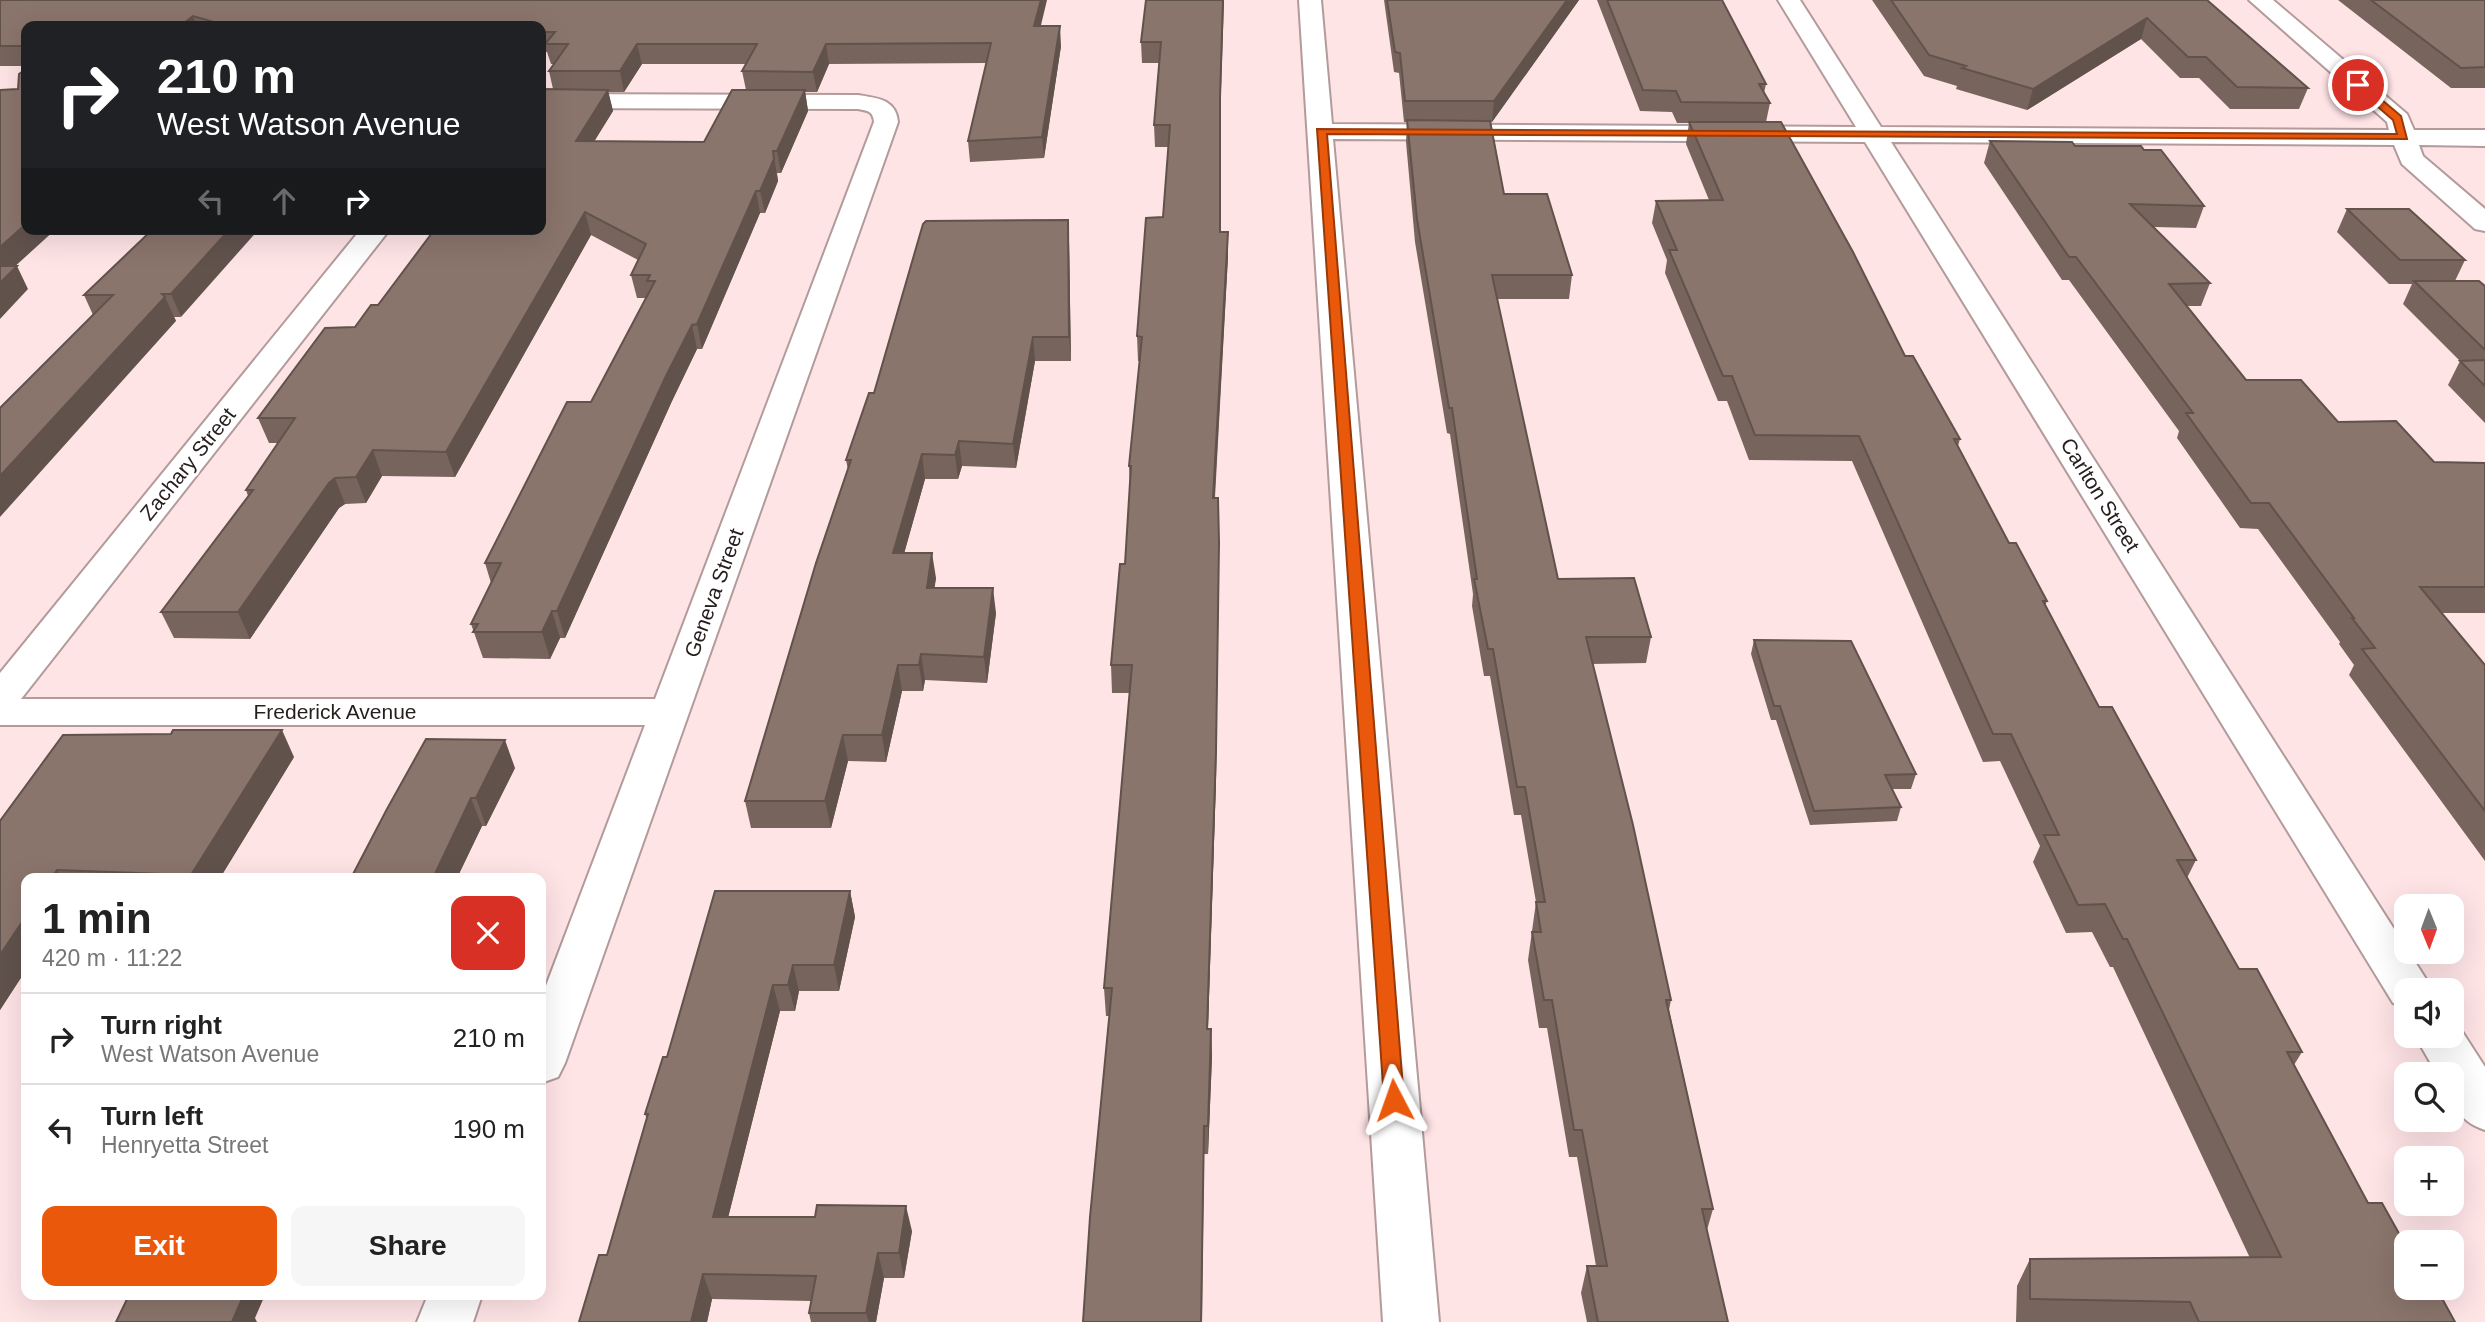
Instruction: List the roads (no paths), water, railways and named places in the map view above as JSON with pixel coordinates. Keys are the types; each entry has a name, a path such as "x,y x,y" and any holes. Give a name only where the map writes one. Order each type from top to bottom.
{"street":[{"path":"1310,0 1411,1322"},
{"name":"Carlton Street","path":"1789,0 2402,978"},
{"path":"2260,0 2398,118 2411,159 2485,223"},
{"name":"Geneva Street","path":"546,101 858,102 877,105 885,113 886,122 546,1050"},
{"path":"1321,131 2485,138"},
{"name":"Zachary Street","path":"0,699 371,235"},
{"name":"Frederick Avenue","path":"0,712 671,712"},
{"path":"2447,1048 2485,1109"},
{"path":"445,1322 453,1300"}]}
